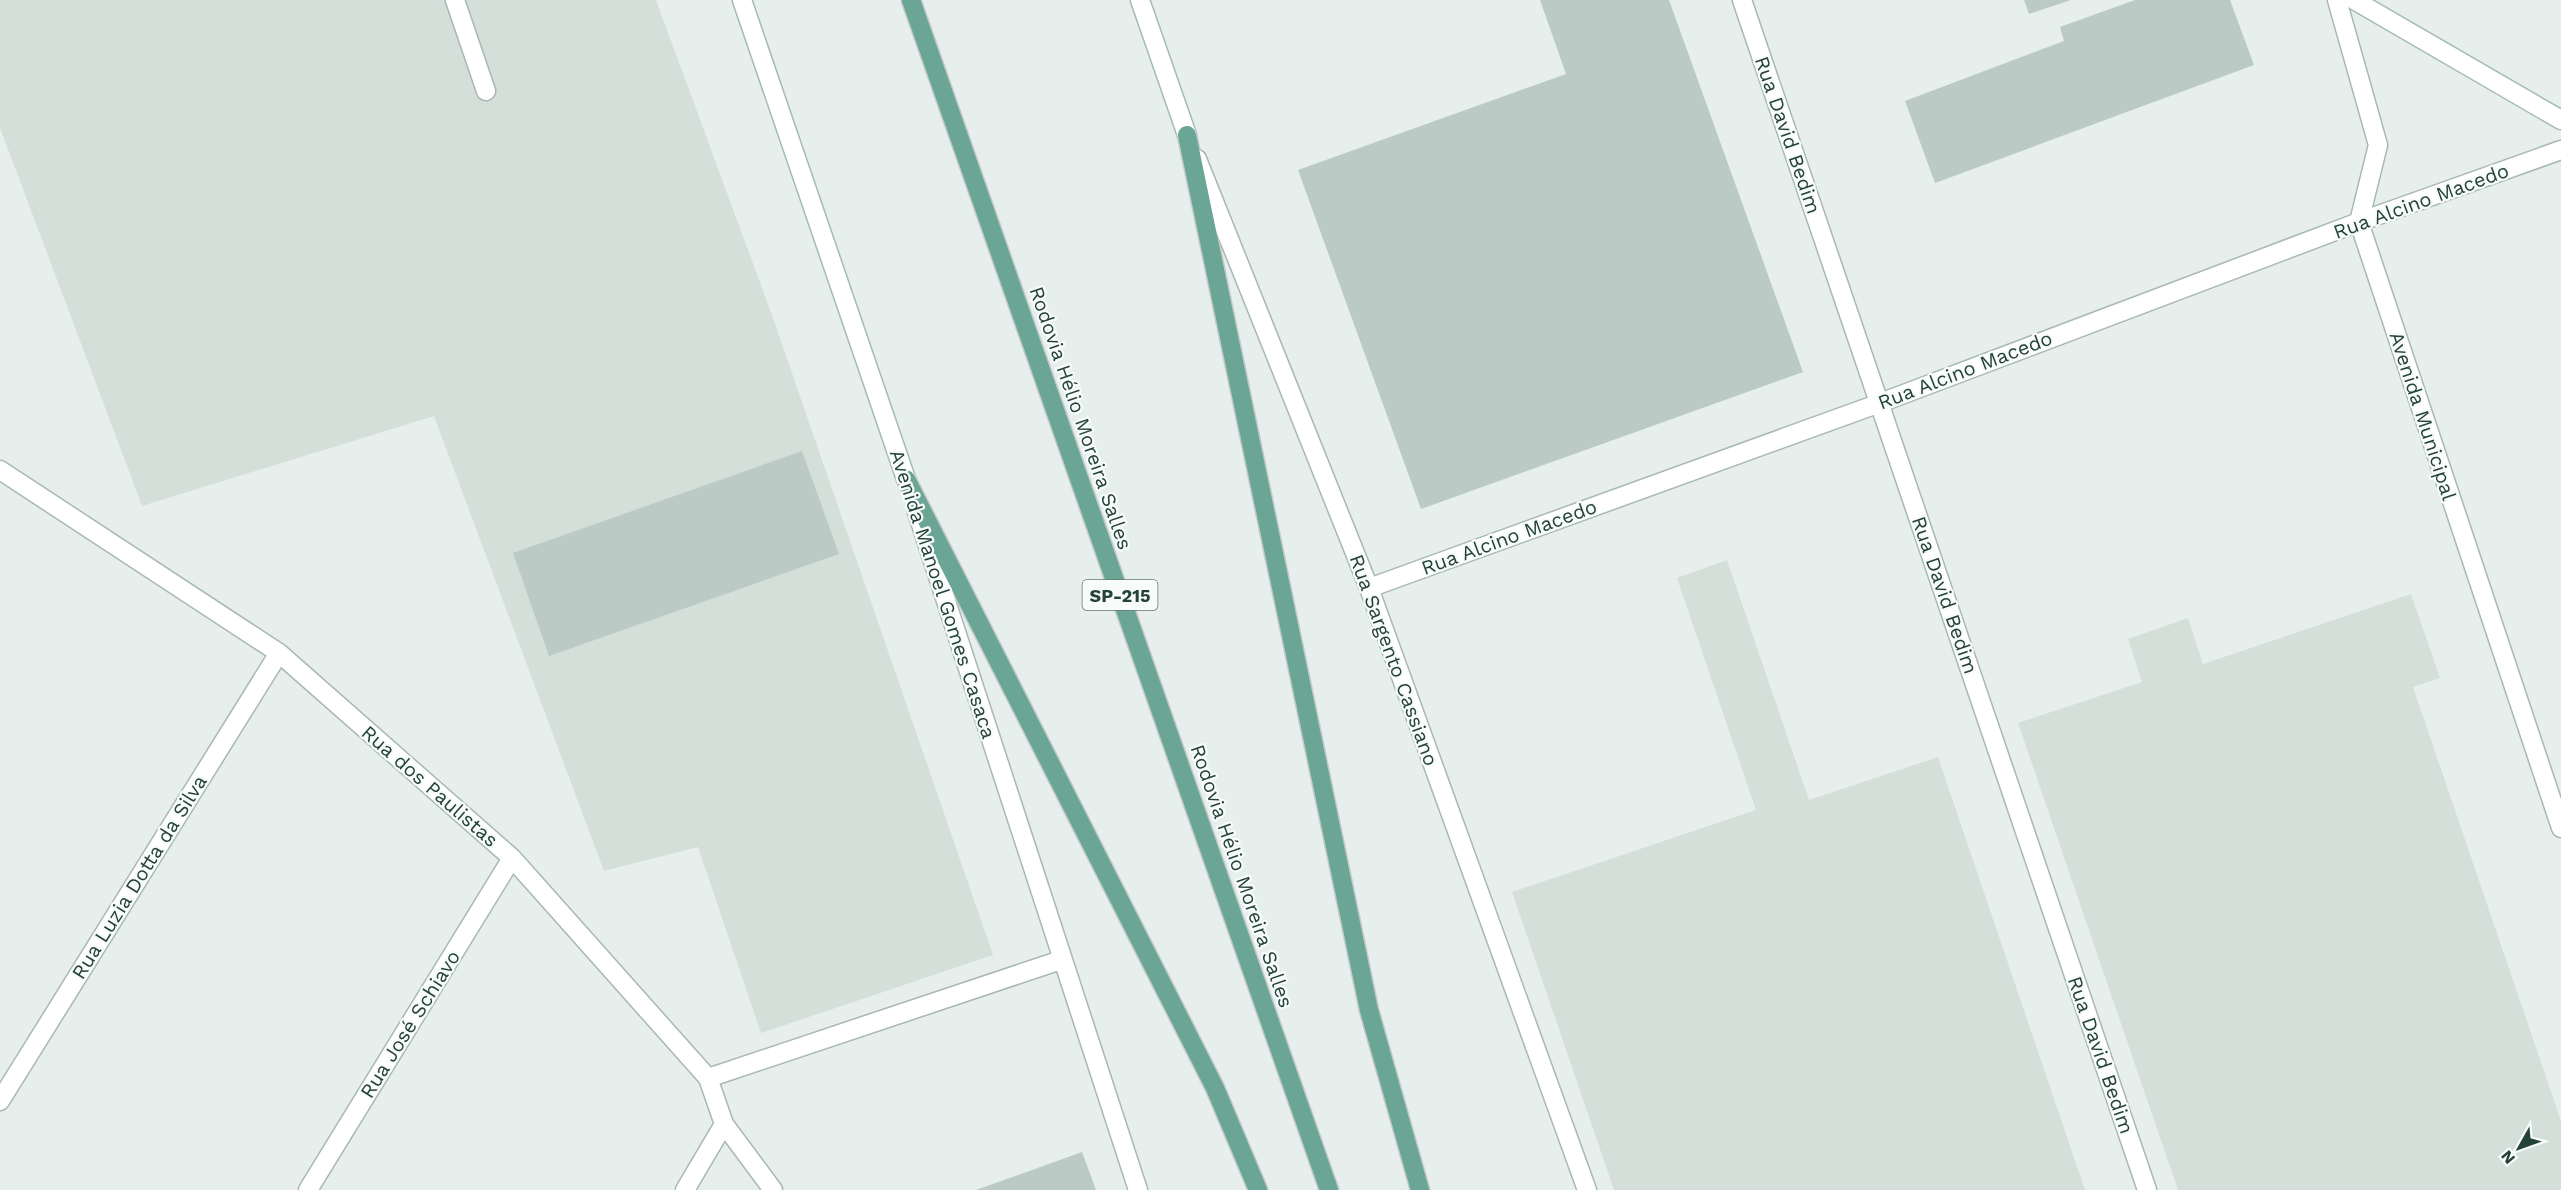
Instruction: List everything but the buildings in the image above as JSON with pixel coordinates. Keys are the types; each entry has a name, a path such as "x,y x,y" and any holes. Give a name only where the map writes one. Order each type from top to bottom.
{"main road":[{"name":"Rodovia Hélio Moreira Salles","path":"911,0 1329,1190"},
{"path":"1187,135 1369,1010 1420,1190"},
{"path":"906,479 1215,1088 1258,1190"}],"street":[{"path":"454,0 486,91"},
{"name":"Avenida Manoel Gomes Casaca","path":"742,0 906,479 1137,1190"},
{"name":"Rua Sargento Cassiano","path":"1140,0 1187,135 1369,588 1587,1190"},
{"name":"Rua David Bedim","path":"1742,0 2147,1190"},
{"path":"2337,0 2378,145 2359,222"},
{"path":"2354,0 2561,120"},
{"name":"Rua Alcino Macedo","path":"1369,588 1880,402 2359,222 2561,150"},
{"name":"Avenida Municipal","path":"2359,222 2561,828"},
{"name":"Rua dos Paulistas","path":"1,473 279,653 512,858 708,1078 724,1124 773,1190"},
{"name":"Rua Luzia Dotta da Silva","path":"0,1101 279,653"},
{"name":"Rua José Schiavo","path":"309,1190 512,858"},
{"path":"708,1078 1061,960"},
{"path":"685,1190 724,1124"}],"shaded area":[{"path":"0,0 656,0 773,318 993,955 761,1033 698,847 604,871 434,416 142,506 0,128"},
{"path":"1727,560 1809,800 1938,757 2085,1190 1614,1190 1512,892 1756,810 1677,578"},
{"path":"2411,594 2440,678 2413,687 2561,1121 2561,1190 2178,1190 2018,723 2142,682 2128,639 2188,618 2203,664"}]}
